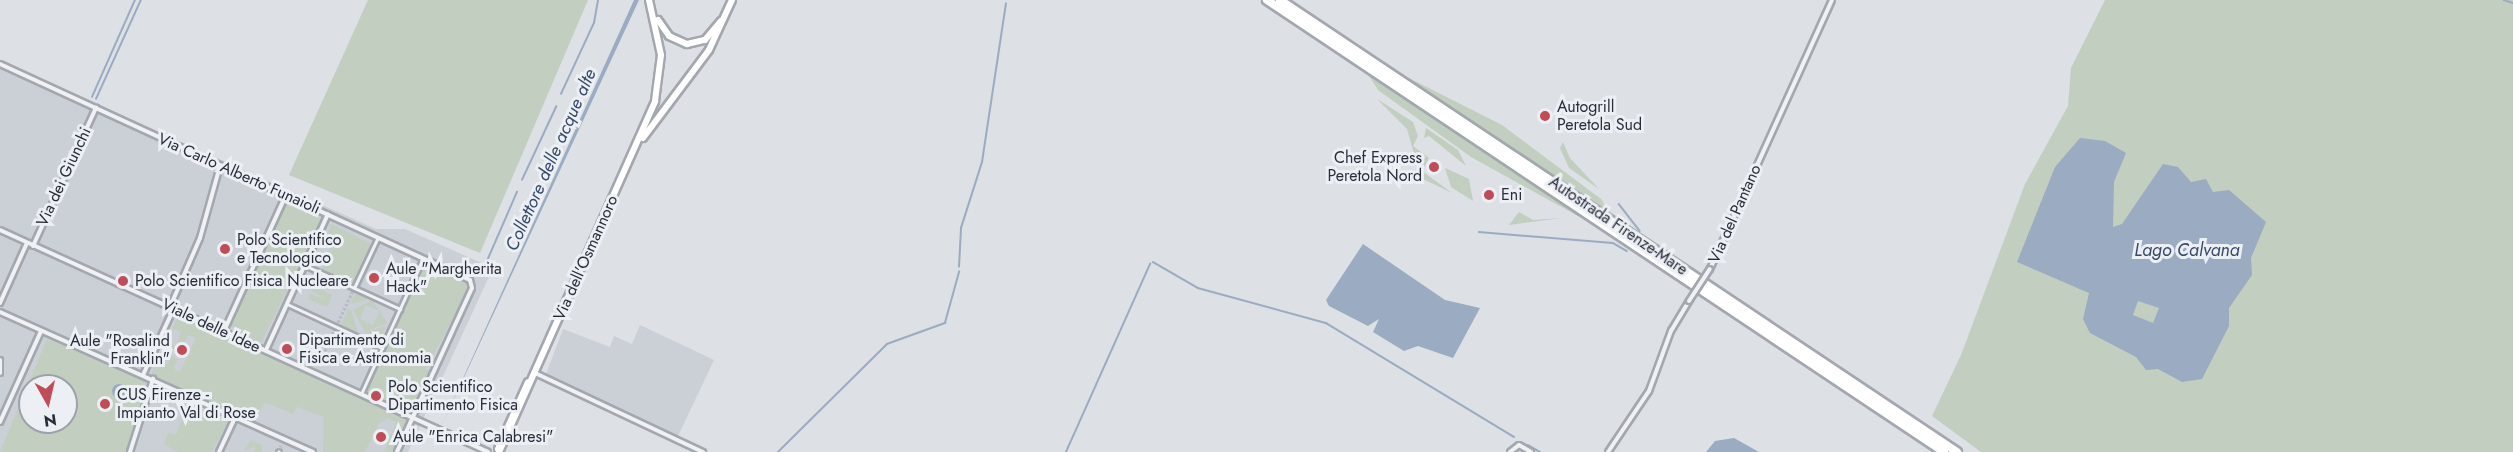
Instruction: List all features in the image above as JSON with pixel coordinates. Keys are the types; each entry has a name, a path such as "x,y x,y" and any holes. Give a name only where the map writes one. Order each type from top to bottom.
{"highway":[{"name":"Autostrada Firenze-Mare","path":"1267,0 1947,449 1958,452"},
{"name":"Autostrada Firenze-Mare","path":"1280,0 1947,449"}],"main road":[{"name":"Via dell'Osmannoro","path":"498,452 636,148 660,81 655,14 649,0"},
{"name":"Via dell'Osmannoro","path":"636,148 709,51 732,0"},
{"path":"655,14 669,36 687,44 705,40 728,11"}],"street":[{"name":"Via del Pantano","path":"1608,452 1649,391 1671,331 1710,269 1832,0"},
{"name":"Via Carlo Alberto Funaioli","path":"0,64 470,280 472,288 412,417"},
{"name":"Via dei Giunchi","path":"33,246 96,108"},
{"path":"143,375 200,238 220,166"},
{"path":"224,332 286,195"},
{"path":"266,350 328,214"},
{"name":"Viale delle Idee","path":"0,230 488,452"},
{"path":"354,288 378,237"},
{"name":"Via dei Giunchi","path":"0,303 27,243"},
{"path":"361,394 423,258"},
{"path":"304,266 400,309"},
{"path":"287,304 382,348"},
{"path":"1,314 313,452"},
{"path":"0,422 41,331"},
{"path":"0,360 0,373"},
{"path":"535,371 703,452"},
{"path":"130,452 153,380"},
{"path":"219,452 235,417"},
{"path":"397,452 412,417"},
{"path":"281,446 284,439"},
{"path":"1510,452 1519,445 1531,452"}],"shaded area":[{"name":"Polo Scientifico e Tecnologico","path":"0,61 376,229 405,229 493,268 408,452 0,452"},
{"path":"640,325 714,360 678,436 546,374 563,329 610,347 614,336 632,344"}],"green space":[{"path":"368,0 588,0 480,253 289,175"},
{"path":"2105,0 2513,0 2513,452 1981,452 1932,416 1961,355 2025,184 2068,106 2071,68"},
{"path":"1399,73 1502,125 1601,199 1610,213"},
{"path":"1368,74 1585,220 1471,157 1378,90"},
{"path":"1377,99 1413,122 1418,136 1413,146 1429,158 1422,171 1452,193 1421,178 1407,129"},
{"path":"1426,128 1458,150 1466,166 1429,136 1424,138"},
{"path":"1563,142 1570,158 1599,189 1569,168 1560,148"},
{"path":"1445,168 1469,179 1473,201 1451,187"},
{"path":"292,202 322,219 261,343 231,326 285,205"},
{"path":"1519,212 1533,220 1562,218 1509,225"},
{"path":"331,224 373,245 354,287 321,272 334,239 327,235"},
{"path":"423,261 470,286 425,371 378,346"},
{"path":"314,286 332,295 327,307 308,299 310,294 325,299 312,291"},
{"path":"356,292 371,299 350,304"},
{"path":"372,300 379,311 366,305 360,319 373,325 380,312 387,323 365,332 353,310"},
{"path":"348,309 351,310 358,333 341,325"},
{"path":"179,314 406,419 393,452 384,452 396,422 388,418 379,423 365,452 323,452 324,417 297,407 293,414 265,402 255,422 151,375","holes":["174,329 181,332 177,342 184,345 188,335 196,338 180,372 173,368 178,359 171,356 167,365 160,362 166,349 172,352 175,346 168,342"]},
{"path":"385,326 381,343 364,335 365,333"},
{"name":"CUS Firenze - Impianto Val di Rose","path":"47,339 146,381 128,452 0,452 18,409 18,434 78,434 78,374 32,374"},
{"path":"385,350 431,372 411,414 365,393"},
{"path":"189,400 229,420 212,452 178,452 164,444 169,432 176,435"},
{"path":"251,440 262,445 262,452 254,452 254,447 243,451"}],"water":[{"path":"634,0 639,0 441,427"},
{"name":"Lago Calvana","path":"2080,138 2105,141 2126,153 2114,182 2113,227 2122,224 2163,164 2178,167 2191,182 2206,179 2213,192 2229,190 2266,222 2251,258 2252,275 2229,308 2229,326 2202,379 2182,382 2158,369 2146,370 2136,357 2090,333 2083,319 2089,293 2017,262 2055,167","holes":["2138,301 2159,308 2153,323 2133,315"]},
{"path":"1363,244 1445,300 1480,308 1453,358 1418,346 1404,351 1373,332 1379,319 1368,326 1329,306 1326,300"},
{"path":"116,384 122,384 126,391 122,398 116,398 112,394 112,388"},
{"path":"1734,438 1759,452 1706,452 1715,441"}],"waterway":[{"path":"92,97 135,0"},
{"path":"96,99 141,0"},
{"name":"Collettore delle acque alte","path":"561,94 594,23 598,0"},
{"path":"2504,0 2513,3"},
{"path":"959,267 961,228 982,162 1006,4"},
{"name":"Collettore delle acque alte","path":"522,180 556,107"},
{"name":"Collettore delle acque alte","path":"487,261 517,192"},
{"path":"1619,204 1640,231"},
{"path":"1479,232 1613,243 1627,251"},
{"path":"1153,262 1198,288 1326,323 1514,437"},
{"path":"1066,452 1150,264"},
{"path":"778,452 887,344 945,323 959,272"},
{"path":"1528,445 1540,452"}],"tunnel":[{"path":"321,359 354,288"},
{"path":"279,451 281,445"}],"place":[{"name":"Autogrill Peretola Sud","path":"1545,116"},
{"name":"Chef Express Peretola Nord","path":"1434,167"},
{"name":"Eni","path":"1489,195"},
{"name":"Polo Scientifico e Tecnologico","path":"225,249"},
{"name":"Aule \"Margherita Hack\"","path":"374,278"},
{"name":"Polo Scientifico Fisica Nucleare","path":"123,281"},
{"name":"Dipartimento di Fisica e Astronomia","path":"287,349"},
{"name":"Aule \"Rosalind Franklin\"","path":"182,350"},
{"name":"Polo Scientifico Dipartimento Fisica","path":"376,396"},
{"name":"CUS Firenze - Impianto Val di Rose","path":"105,404"},
{"name":"Aule \"Enrica Calabresi\"","path":"381,437"}]}
